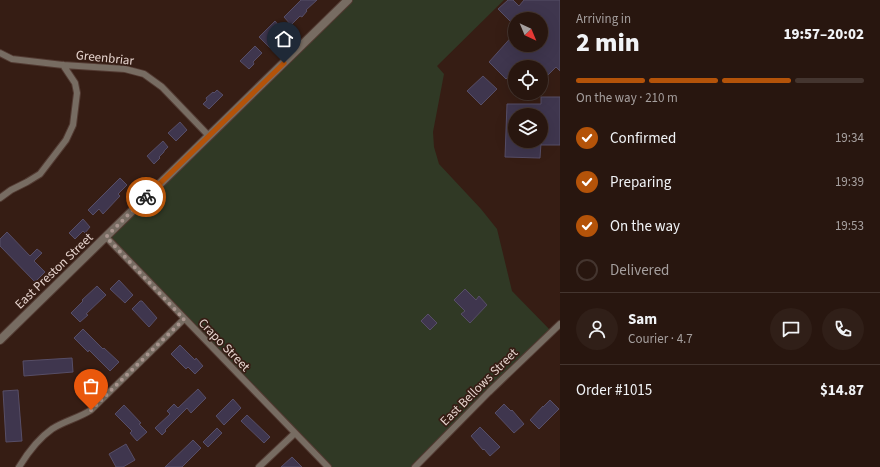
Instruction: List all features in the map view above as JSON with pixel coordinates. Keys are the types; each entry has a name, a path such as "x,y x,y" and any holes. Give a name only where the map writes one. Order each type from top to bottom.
{"street":[{"name":"East Preston Street","path":"0,340 348,0"},
{"name":"Greenbriar","path":"0,53 12,59 63,65 125,69 144,74 162,87 209,136"},
{"path":"0,198 11,190 40,174 66,140 73,125 77,93 75,83 63,65"},
{"name":"Crapo Street","path":"106,237 328,467"},
{"path":"19,467 36,444 52,429 82,416 91,410 184,319"},
{"name":"East Bellows Street","path":"415,467 489,392 560,324"},
{"path":"259,467 295,433"}],"green space":[{"path":"348,0 504,0 437,66 444,74 433,132 434,147 439,164 481,209 497,229 512,291 552,332 415,467 328,467 106,237"}],"building":[{"path":"301,0 317,0 306,10 307,11 302,17 300,16 291,25 284,17"},
{"path":"508,0 513,0 519,6 524,0 560,0 560,71 556,67 548,75 548,60 508,60 508,77 506,79 489,62 508,41 508,52 548,52 548,12 508,12 508,19 498,9"},
{"path":"275,21 281,28 271,38 276,43 270,48 259,37"},
{"path":"255,46 262,53 253,62 254,64 249,69 240,61"},
{"path":"483,76 497,89 481,105 467,91"},
{"path":"217,90 223,95 209,109 203,104 207,100 206,98"},
{"path":"548,97 560,97 560,145 548,145 548,108 508,108 508,148 541,148 540,158 505,157 507,104 541,104 541,100 548,100"},
{"path":"180,122 187,130 176,141 168,133"},
{"path":"163,141 168,147 154,164 147,156"},
{"path":"120,178 127,185 118,194 120,196 103,214 99,209 93,215 88,210"},
{"path":"83,219 90,227 85,233 83,231 75,239 69,233"},
{"path":"7,232 30,256 37,249 42,253 34,261 45,272 35,282 0,246 0,239"},
{"path":"119,280 133,295 125,303 110,289"},
{"path":"97,286 106,295 86,314 88,315 80,322 71,313"},
{"path":"465,289 476,300 479,296 487,305 470,323 461,314 465,311 454,300"},
{"path":"140,301 142,301 157,318 149,327 132,309"},
{"path":"428,314 437,323 430,330 421,321"},
{"path":"83,329 103,349 104,348 119,362 110,371 89,350 88,352 74,338"},
{"path":"180,345 203,366 195,374 188,367 186,369 171,354"},
{"path":"72,358 73,372 24,376 23,361"},
{"path":"198,389 206,398 191,413 187,408 162,435 155,428 170,414 167,411 174,404 178,408"},
{"path":"18,390 22,441 6,442 3,391"},
{"path":"233,399 241,408 224,425 216,416"},
{"path":"550,400 559,409 539,429 530,420"},
{"path":"504,404 511,411 512,410 524,424 514,433 495,413"},
{"path":"124,405 141,423 139,424 147,432 137,441 130,433 132,431 115,414"},
{"path":"247,415 270,437 264,443 241,421"},
{"path":"480,427 500,447 490,456 471,436"},
{"path":"217,428 222,433 208,447 203,442"},
{"path":"193,440 201,448 182,467 165,467"},
{"path":"126,444 135,460 123,467 116,467 109,454"},
{"path":"292,457 302,467 281,467"}],"way so far":[{"path":"91,410 184,319 106,237 146,197"}],"route":[{"path":"146,197 284,63"}]}
